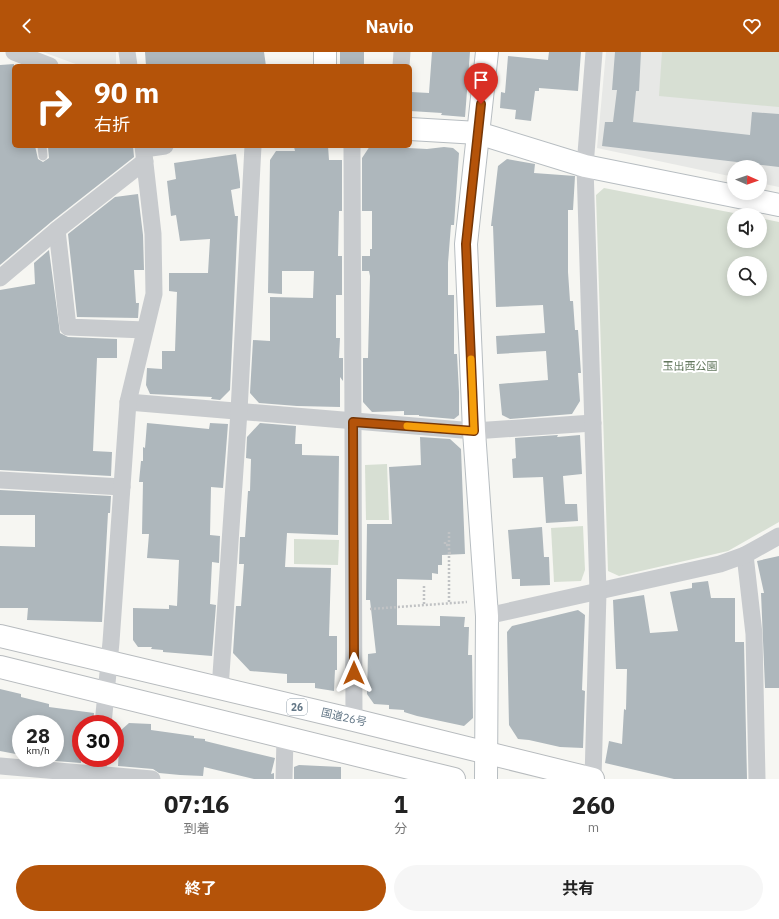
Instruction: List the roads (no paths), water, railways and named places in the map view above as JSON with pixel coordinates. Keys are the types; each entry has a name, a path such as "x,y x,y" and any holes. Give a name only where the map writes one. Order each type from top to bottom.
{"main road":[{"path":"325,52 325,64"},
{"path":"486,779 487,752 466,244 487,52"},
{"path":"412,129 478,133 585,166 779,205"},
{"name":"国道26号","path":"0,636 487,752 593,779"},
{"path":"0,667 454,779"}],"street":[{"path":"127,52 128,64"},
{"path":"401,64 402,52"},
{"path":"593,779 598,592 585,166 594,52"},
{"path":"22,56 44,64"},
{"path":"0,278 57,230 144,152 158,148"},
{"path":"220,689 239,411 253,148"},
{"path":"352,148 354,720"},
{"path":"104,715 110,662 128,402 154,294 153,234 144,152"},
{"path":"57,230 68,327 145,330"},
{"path":"128,402 474,431 593,423"},
{"path":"0,480 122,487"},
{"path":"480,609 598,592 720,564 745,556 779,536"},
{"path":"745,556 754,634 757,779"},
{"path":"284,779 285,738"},
{"path":"0,766 98,770 152,779"}],"lane":[{"path":"42,148 43,156"}],"park label":[{"name":"玉出西公園","path":"690,366"}]}
